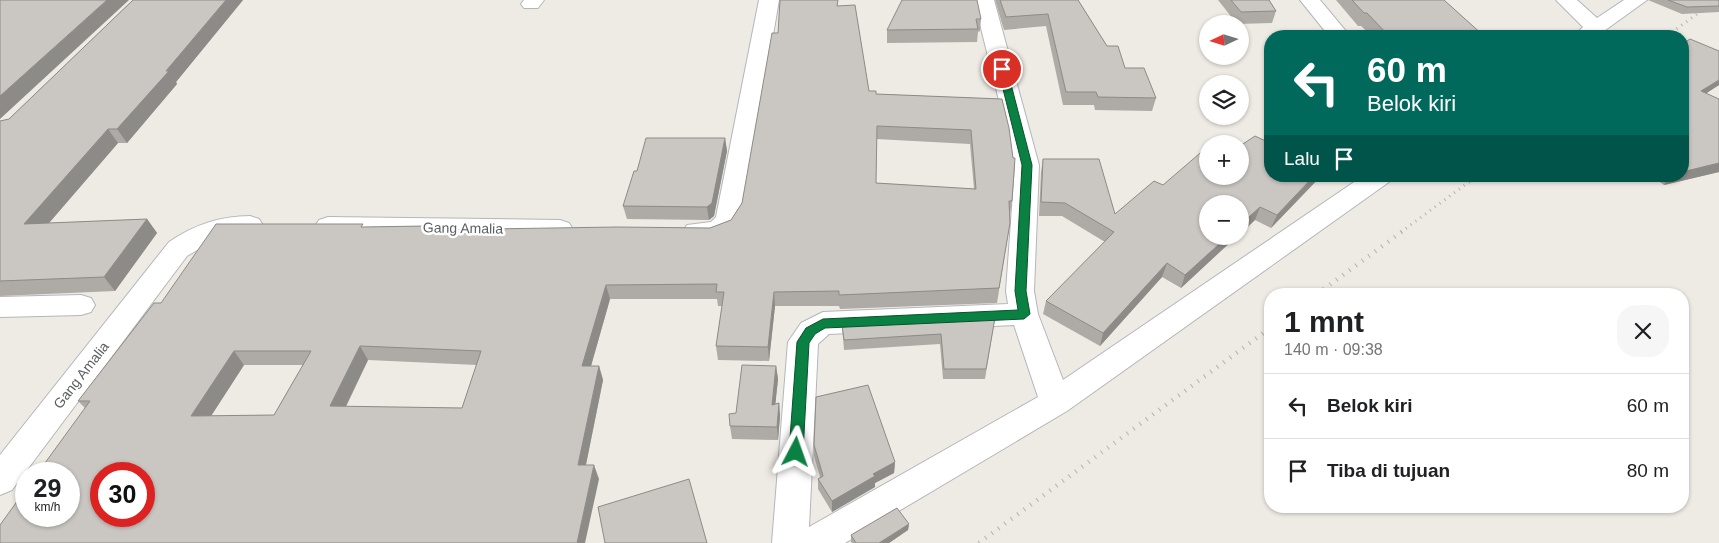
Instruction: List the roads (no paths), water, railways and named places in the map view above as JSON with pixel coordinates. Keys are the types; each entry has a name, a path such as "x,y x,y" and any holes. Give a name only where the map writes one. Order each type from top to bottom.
{"street":[{"path":"673,230 712,231 727,223 769,0"},
{"path":"984,0 1027,165 1020,291 1024,314 1056,402"},
{"path":"1310,0 1335,30"},
{"path":"1566,0 1588,30"},
{"path":"1593,30 1637,0"},
{"path":"812,543 1056,402 1371,182"},
{"name":"Gang Amalia","path":"0,480 178,249 218,226 228,224 278,225"},
{"name":"Gang Amalia","path":"308,225 585,229"},
{"path":"0,307 81,305"},
{"path":"790,543 803,342 811,331 823,323 1024,314"}],"railway":[{"path":"1675,30 1716,0"},
{"path":"1401,232 1469,182"},
{"path":"1325,288 1403,231"},
{"path":"979,543 1264,332"}]}
